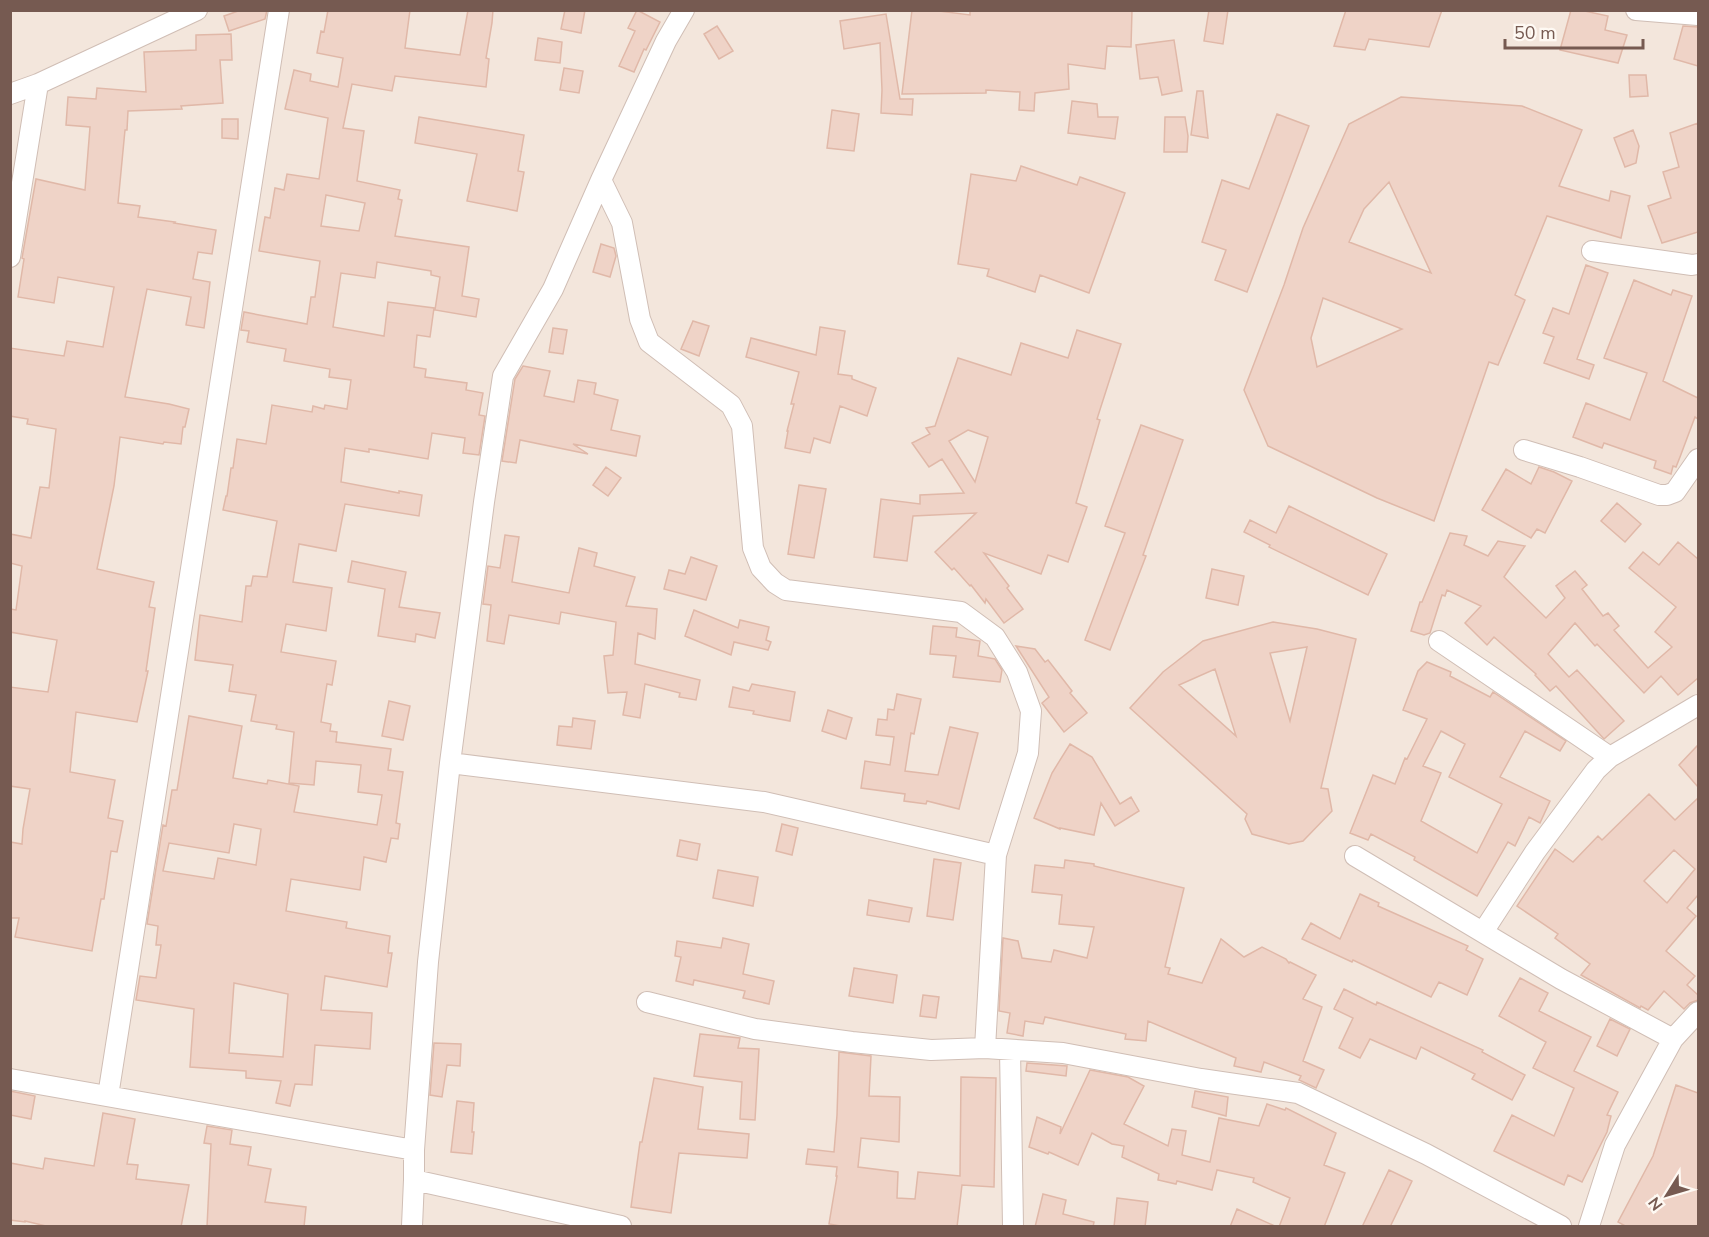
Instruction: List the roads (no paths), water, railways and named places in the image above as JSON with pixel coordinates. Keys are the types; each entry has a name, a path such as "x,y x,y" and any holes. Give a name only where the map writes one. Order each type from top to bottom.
{"street":[{"path":"10,94 38,84 197,10"},
{"path":"108,1096 279,10"},
{"path":"412,1227 414,1150 428,962 450,763 503,376 553,289 666,41 684,10"},
{"path":"1636,11 1698,15"},
{"path":"10,256 38,84"},
{"path":"601,180 622,223 640,319 649,342 731,405 742,426 753,548 760,568 786,590 961,612 995,637 1017,672 1031,711 1028,753 996,855 985,1048"},
{"path":"1592,251 1698,264"},
{"path":"1524,450 1659,495 1675,492 1698,459"},
{"path":"1439,641 1610,757"},
{"path":"1483,932 1535,852 1596,770 1610,757 1698,705"},
{"path":"450,763 764,802 996,855"},
{"path":"1355,856 1561,980 1673,1039"},
{"path":"647,1002 755,1029 931,1050 985,1048 1063,1053 1201,1079 1298,1093 1426,1154 1561,1227"},
{"path":"1589,1227 1615,1145 1673,1039 1698,1012"},
{"path":"1010,1050 1013,1227"},
{"path":"10,1079 414,1150"},
{"path":"414,1180 615,1226"}]}
